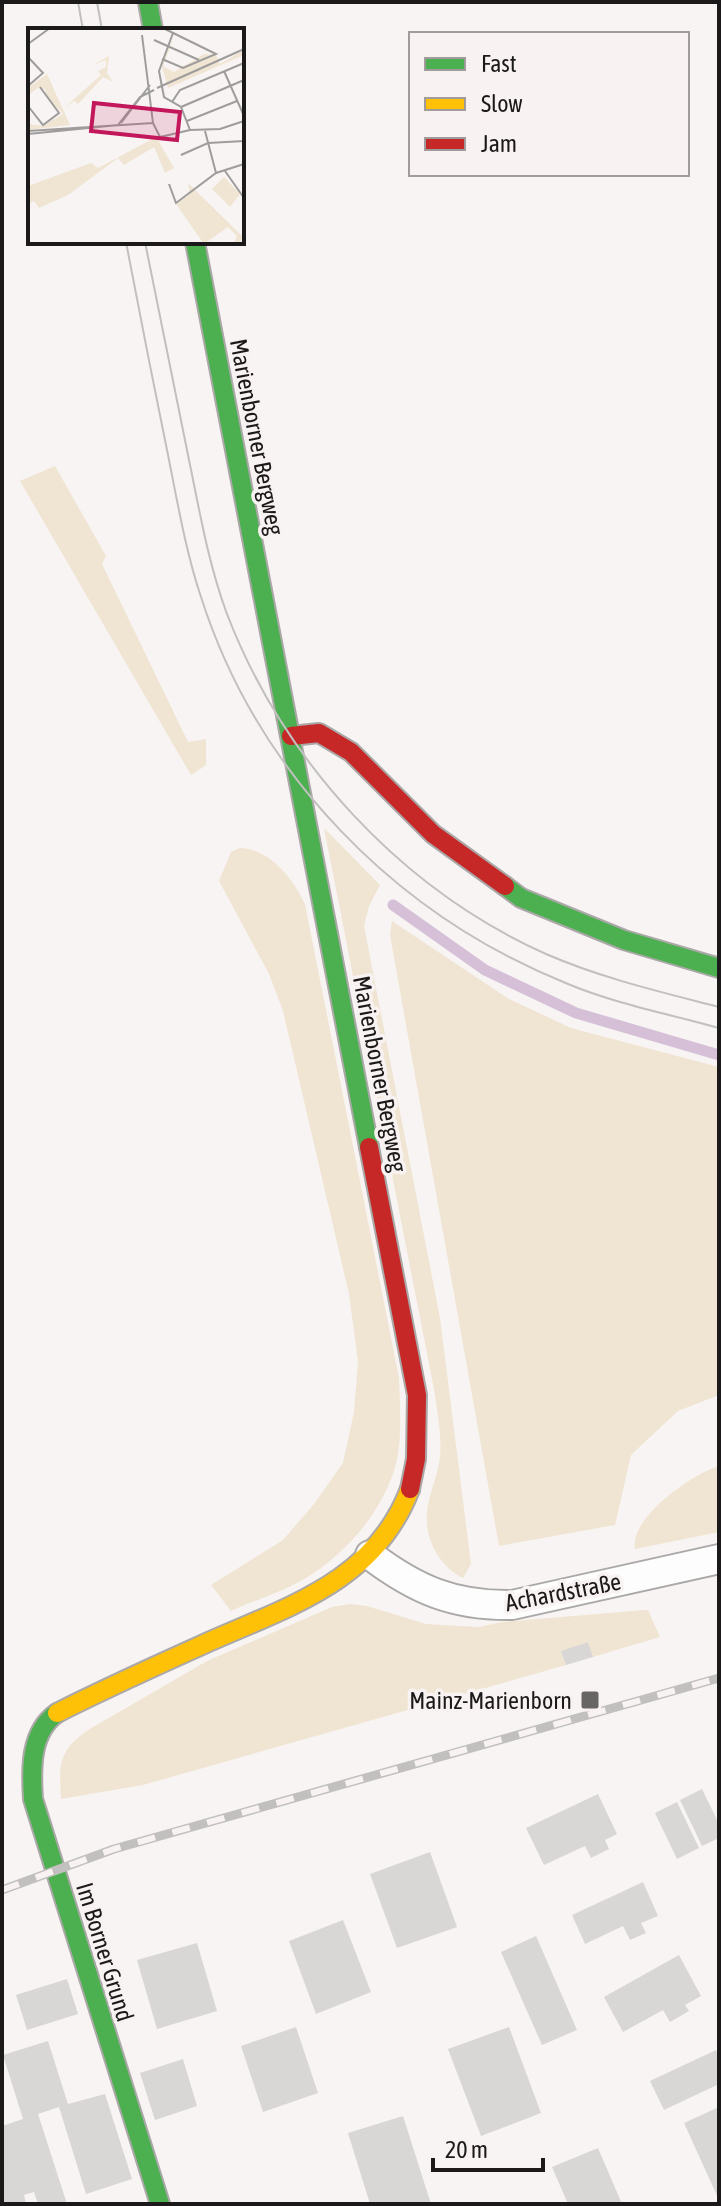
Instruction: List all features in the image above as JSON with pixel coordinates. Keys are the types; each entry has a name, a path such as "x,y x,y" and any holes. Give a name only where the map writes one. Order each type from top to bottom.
{"street":[{"path":"148,2 153,28"},
{"name":"Marienborner Bergweg","path":"53,1715 321,1592 370,1555 399,1517 417,1463 420,1436 417,1395 195,244"},
{"path":"291,736 319,733 351,752 433,834 521,898 624,940 719,968"},
{"name":"Achardstraße","path":"370,1555 396,1575 428,1592 491,1606 512,1605 719,1559"},
{"name":"Im Borner Grund","path":"53,1715 40,1732 31,1765 33,1799 160,2204"}],"shaded area":[{"path":"55,466 106,556 102,564 188,742 206,739 206,765 191,775 20,481"},
{"path":"324,828 380,885 369,906 364,926 440,1318 471,1564 463,1578 439,1557 427,1527 428,1505 440,1457 434,1389"},
{"path":"240,848 271,860 294,885 305,904 399,1378 400,1425 394,1471 378,1505 357,1535 330,1561 299,1582 231,1611 211,1585 283,1540 343,1463 354,1412 358,1362 349,1294 283,1011 269,974 219,881 231,852"},
{"path":"392,921 509,999 571,1028 719,1067 719,1395 678,1411 631,1455 615,1525 499,1546 390,935"},
{"path":"719,1466 719,1532 635,1549 636,1537 652,1511 679,1488"},
{"path":"351,1604 426,1624 479,1627 502,1622 648,1610 660,1637 593,1657 562,1651 566,1665 143,1785 61,1799 62,1760 71,1745 88,1730 207,1661 332,1607"}],"building":[{"path":"588,1642 593,1657 566,1665 561,1651"},
{"path":"702,1789 719,1824 719,1838 702,1846 680,1800"},
{"path":"598,1794 617,1834 605,1840 609,1849 591,1858 585,1846 544,1865 526,1828"},
{"path":"677,1802 699,1848 677,1859 655,1813"},
{"path":"430,1852 457,1927 397,1948 370,1874"},
{"path":"643,1882 658,1916 641,1923 646,1933 630,1940 623,1926 585,1944 572,1915"},
{"path":"343,1920 371,1992 316,2014 289,1941"},
{"path":"536,1936 577,2030 542,2045 501,1952"},
{"path":"197,1943 217,2011 157,2029 137,1960"},
{"path":"679,1955 701,1996 685,2005 689,2011 670,2022 663,2010 623,2032 604,1997"},
{"path":"67,1979 78,2014 27,2030 16,1995"},
{"path":"296,2027 318,2093 263,2112 241,2046"},
{"path":"509,2027 541,2113 481,2136 448,2049"},
{"path":"48,2041 68,2104 105,2094 132,2179 86,2194 59,2107 38,2114 67,2204 38,2204 34,2192 24,2195 26,2204 2,2204 2,2126 23,2119 3,2055"},
{"path":"716,2050 719,2056 719,2084 664,2110 650,2081"},
{"path":"183,2059 197,2106 155,2120 140,2073"},
{"path":"719,2107 719,2200 684,2123"},
{"path":"403,2116 431,2204 370,2204 348,2133"},
{"path":"598,2148 622,2204 568,2204 552,2167"}],"waterway":[{"path":"393,905 485,970 576,1013 719,1055"}],"tram line":[{"path":"78,2 83,28"},
{"path":"97,2 102,28"},
{"path":"126,244 182,524 201,597 226,662 258,723 297,779 341,831 391,878 446,919 505,955 586,991 719,1028"},
{"path":"145,244 200,515 220,595 251,668 280,720 315,769 354,815 396,857 443,894 493,927 546,954 588,970 719,1007"}],"railway":[{"path":"2,1890 114,1849 719,1678"}],"traffic: fast":[{"path":"148,2 153,28"},
{"path":"195,244 369,1147"},
{"path":"505,886 521,898 624,940 719,968"},
{"path":"57,1713 48,1721 37,1741 32,1776 33,1799 160,2204"}],"traffic: slow":[{"path":"57,1713 302,1601 329,1585 376,1546 395,1520 410,1489"}],"traffic: jam":[{"path":"291,736 319,733 351,752 433,834 505,886"},
{"path":"369,1147 417,1395 416,1459 410,1489"}],"place":[{"name":"Mainz-Marienborn","path":"590,1700"}]}
